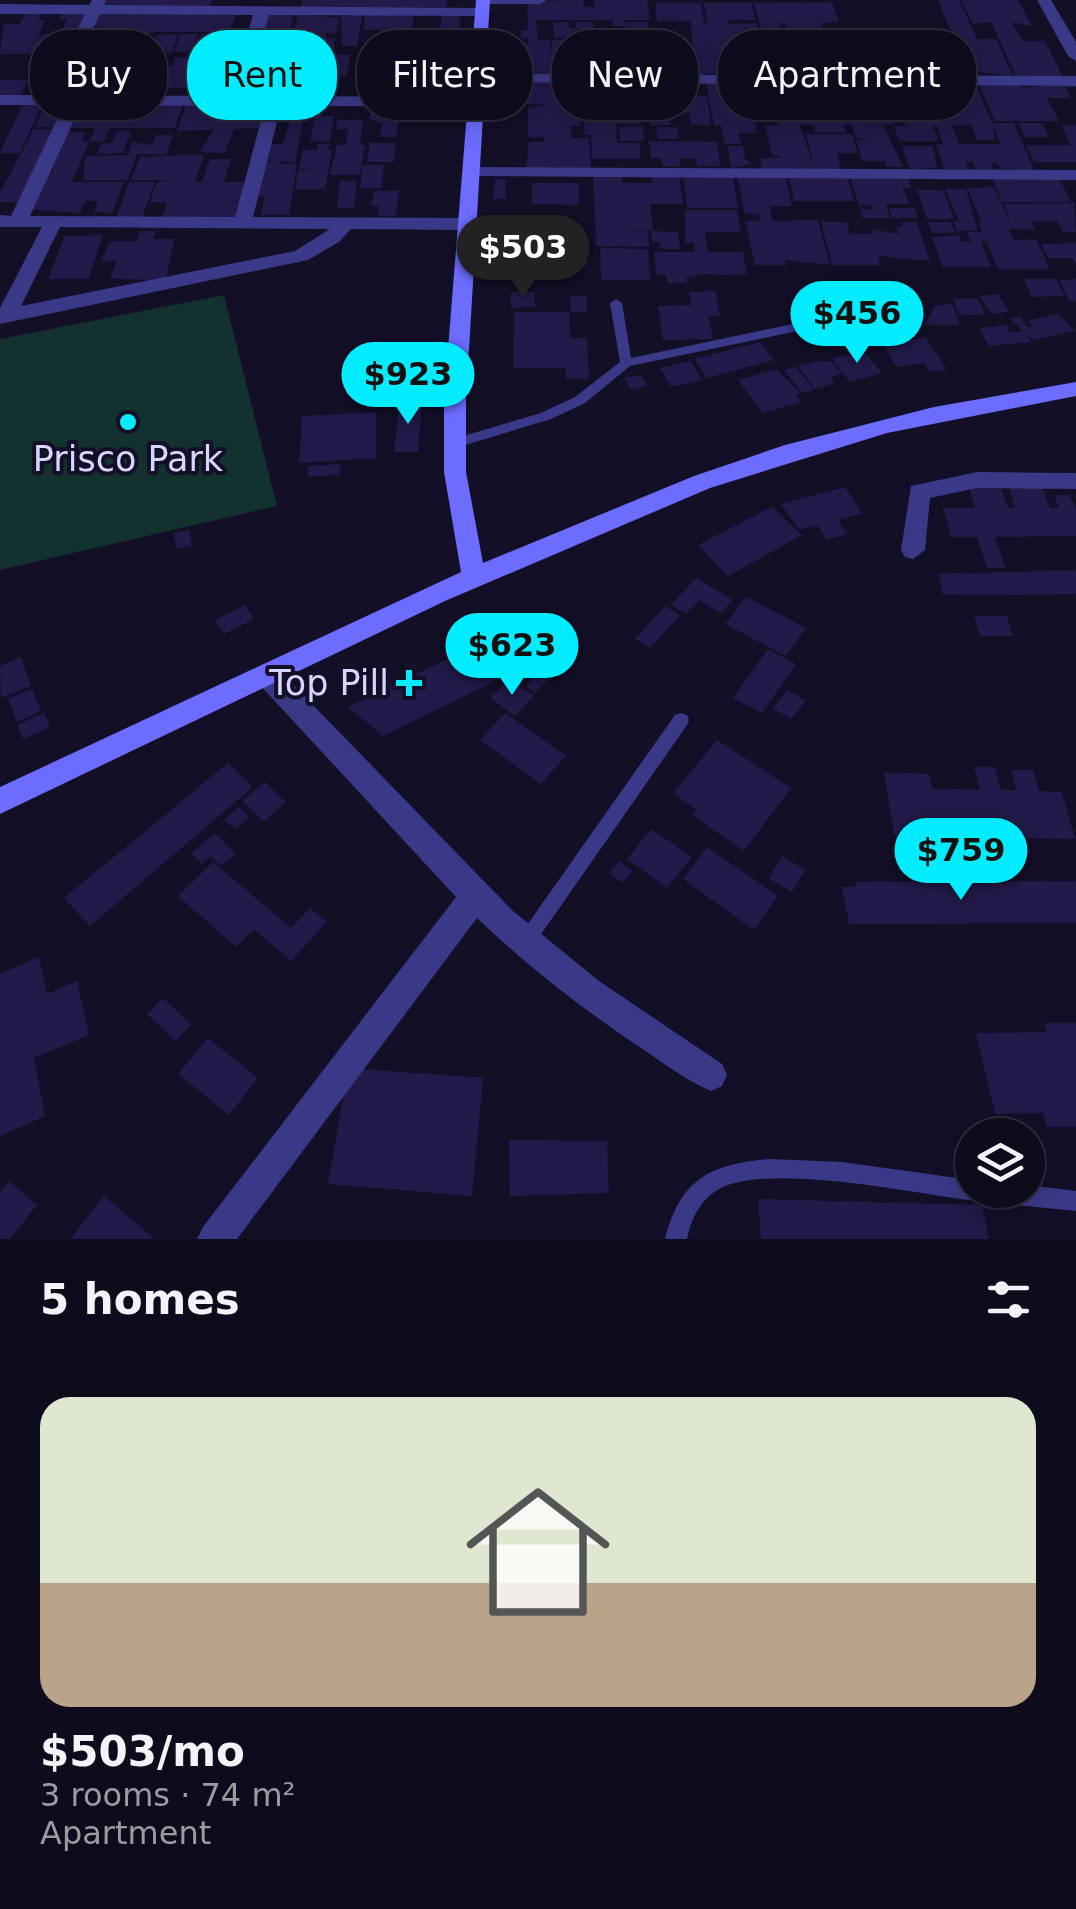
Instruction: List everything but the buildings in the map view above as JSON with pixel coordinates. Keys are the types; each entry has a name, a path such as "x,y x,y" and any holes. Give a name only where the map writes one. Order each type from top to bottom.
{"main road":[{"path":"481,30 483,4"},
{"path":"474,120 455,443 458,506 474,578"},
{"path":"0,800 474,578 704,481 788,454 985,404 1076,389"}],"street":[{"path":"0,9 96,5 262,10 540,0"},
{"path":"1044,0 1076,56"},
{"path":"84,30 96,5"},
{"path":"256,30 262,10"},
{"path":"532,79 1076,81"},
{"path":"0,100 30,100"},
{"path":"64,120 9,221 466,224"},
{"path":"243,222 269,120"},
{"path":"470,172 1076,174"},
{"path":"3,316 53,223"},
{"path":"3,316 300,256 332,238 344,224"},
{"path":"912,550 919,492 978,480 1076,480"},
{"path":"268,676 524,944 630,1024 711,1075"},
{"path":"215,1239 476,896"}],"lane":[{"path":"616,302 626,363"},
{"path":"455,443 546,416 580,400 626,363 807,326"},
{"path":"524,944 682,720"},
{"path":"676,1239 684,1206 718,1178 770,1167 955,1188"},
{"path":"1045,1198 1076,1202"}],"green space":[{"name":"Prisco Park","path":"224,295 277,506 0,570 0,339"}],"place":[{"name":"Prisco Park","path":"128,422"},
{"name":"Top Pill","path":"409,683"}]}
